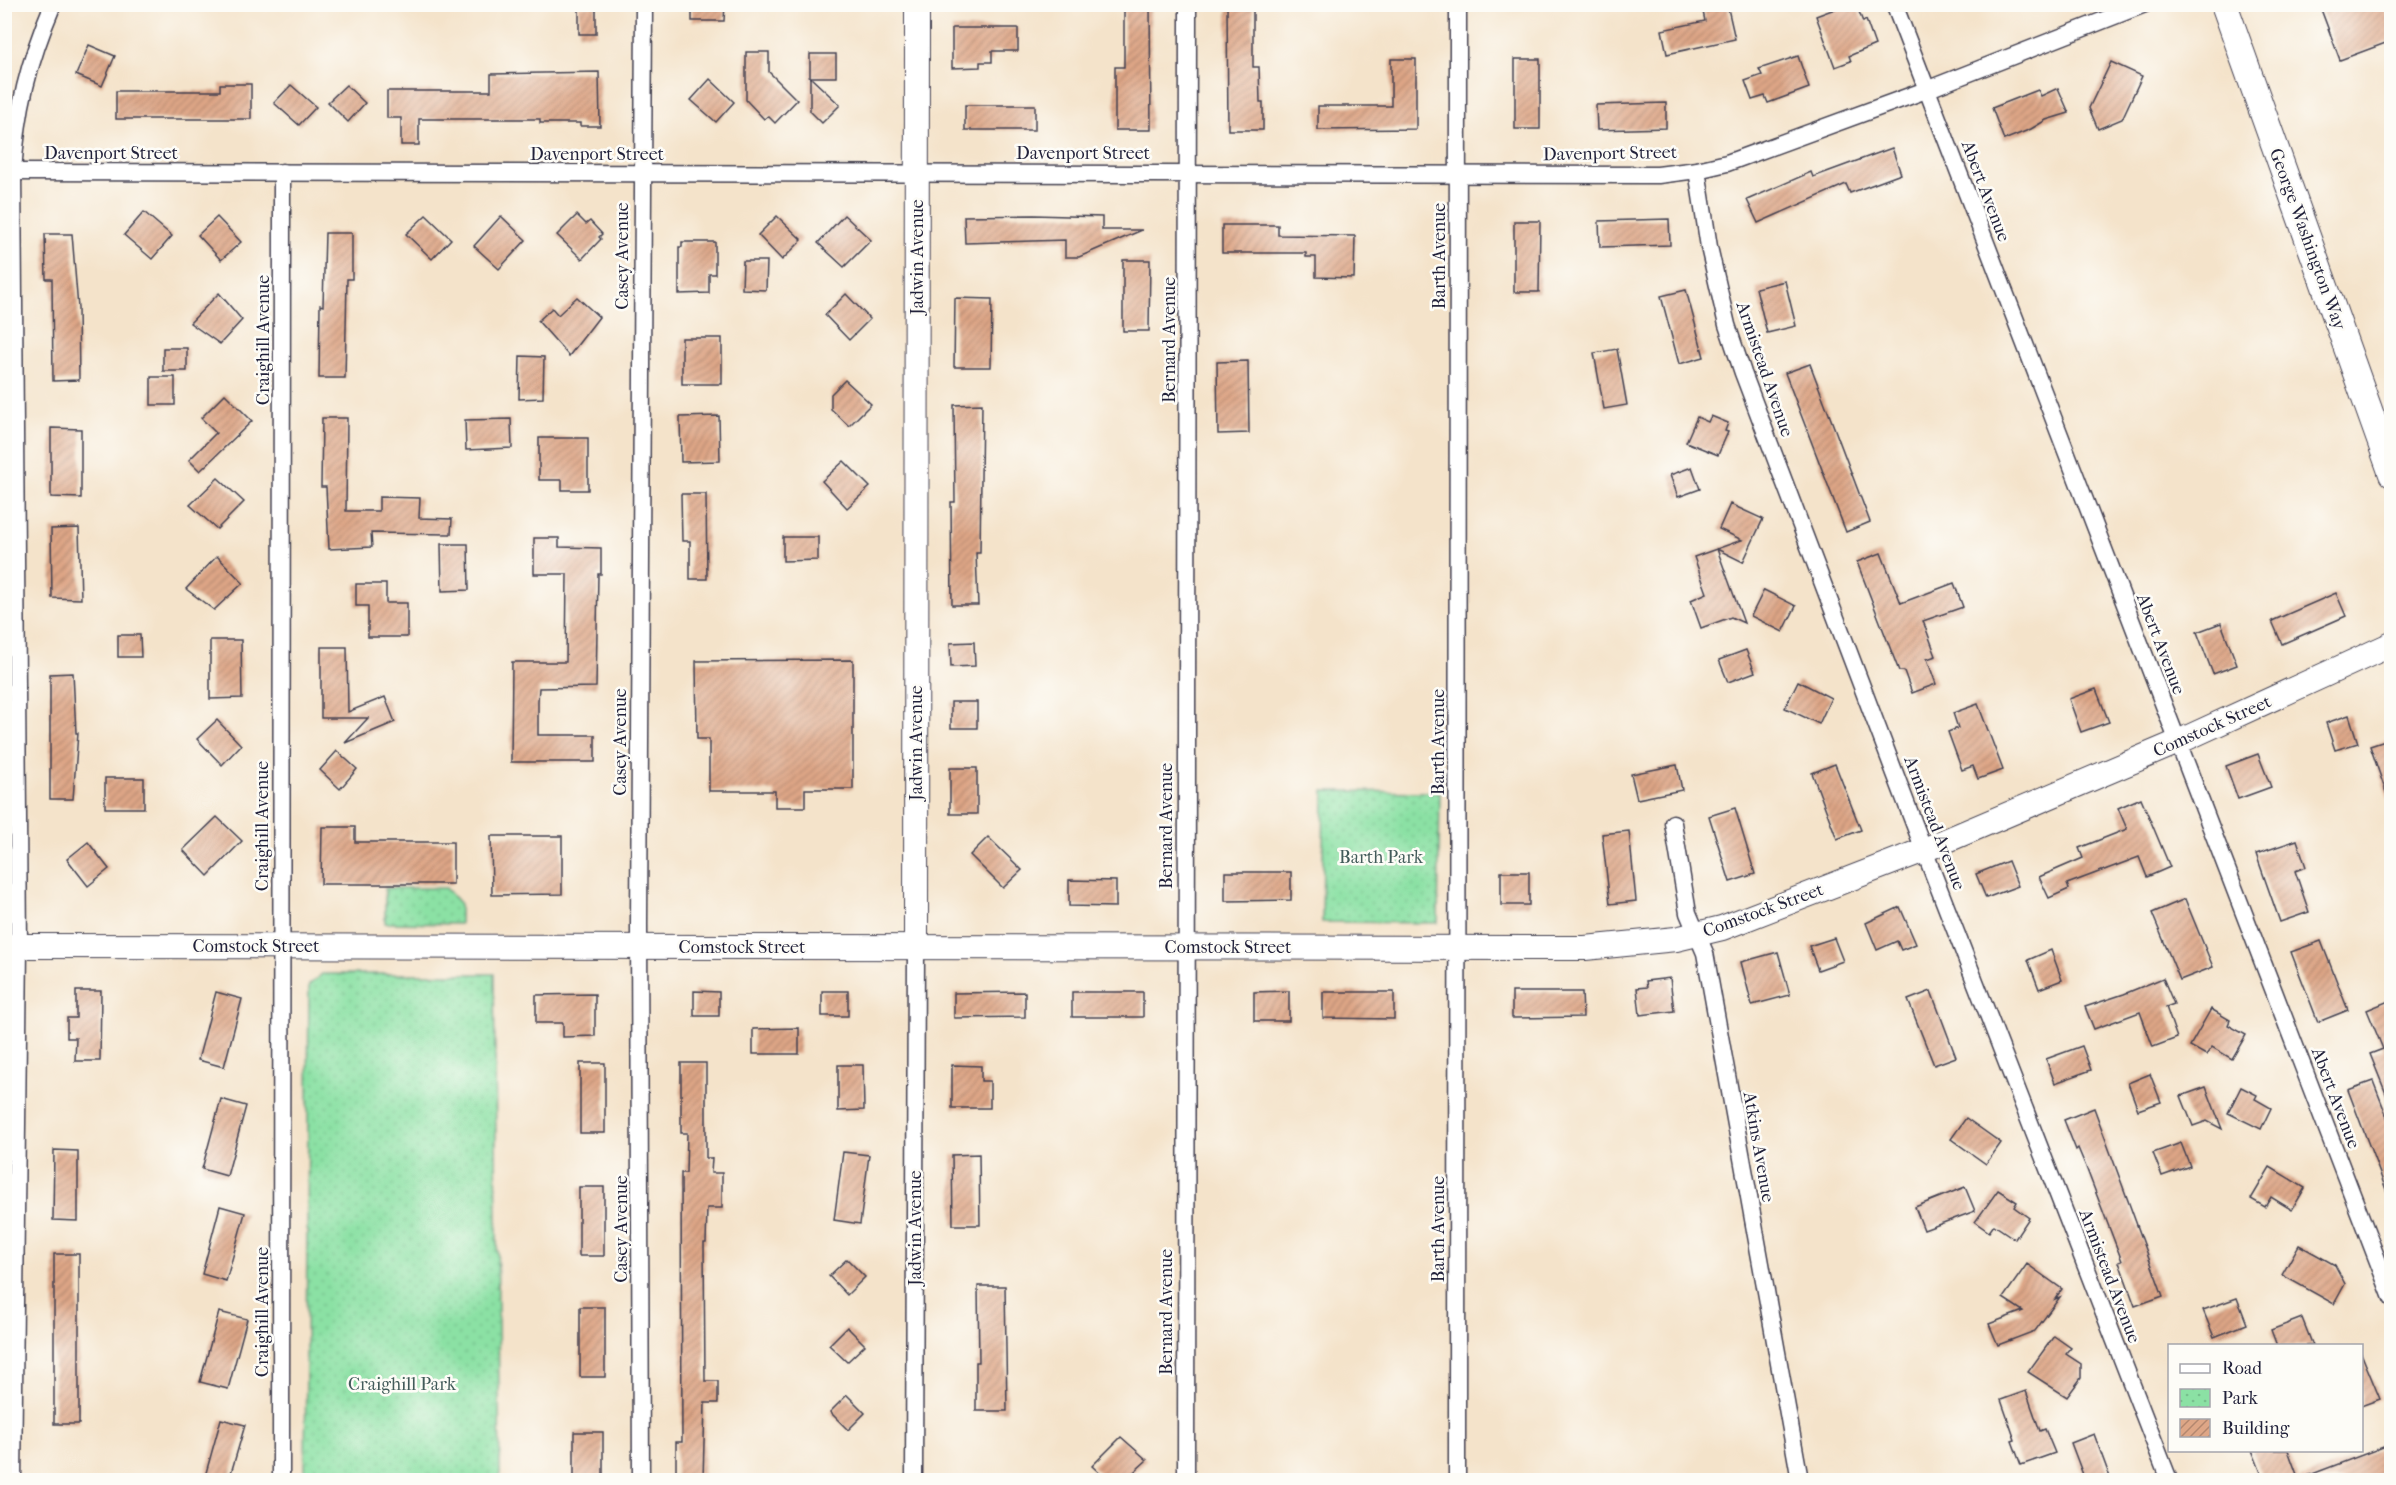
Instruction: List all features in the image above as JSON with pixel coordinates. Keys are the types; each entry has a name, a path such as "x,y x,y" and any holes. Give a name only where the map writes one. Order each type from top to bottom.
{"main road":[{"name":"George Washington Way","path":"2224,4 2391,474"}],"street":[{"path":"13,1480 9,172 24,84 53,4"},
{"name":"Casey Avenue","path":"641,1480 639,946 644,4"},
{"name":"Jadwin Avenue","path":"914,1480 917,4"},
{"path":"1188,4 1189,172"},
{"name":"Barth Avenue","path":"1457,1480 1458,4"},
{"name":"Abert Avenue","path":"1894,4 2391,1298"},
{"name":"Davenport Street","path":"9,172 642,174 1189,172 1658,175 1727,163 1926,90 2145,4"},
{"name":"Armistead Avenue","path":"1697,170 1709,247 1727,325 1740,364 1924,850 2169,1480"},
{"name":"Craighill Avenue","path":"281,1480 282,172"},
{"name":"Bernard Avenue","path":"1186,1480 1185,947 1189,172"},
{"name":"Comstock Street","path":"12,946 1586,948 1635,944 1722,928 1924,850 2178,742 2391,644"},
{"name":"Atkins Avenue","path":"1673,823 1688,913 1704,954 1800,1480"}],"green space":[{"name":"Barth Park","path":"1324,791 1440,792 1438,923 1322,922"},
{"path":"385,888 446,888 460,904 460,924 385,923"},
{"name":"Craighill Park","path":"322,974 494,974 500,1480 305,1480 309,985"}],"building":[{"path":"692,4 725,4 724,21 692,21"},
{"path":"1124,4 1150,4 1151,130 1115,130 1115,67 1124,67"},
{"path":"1227,4 1253,4 1253,67 1259,67 1263,130 1228,130"},
{"path":"1727,4 1735,39 1667,54 1662,30 1705,21 1702,7"},
{"path":"1848,4 1856,4 1863,22 1866,20 1875,45 1849,56 1851,61 1835,67 1816,16"},
{"path":"2319,4 2384,4 2391,25 2391,41 2340,60"},
{"path":"579,6 596,6 596,34 579,34"},
{"path":"952,28 1018,28 1018,51 992,51 992,62 980,62 980,67 952,68"},
{"path":"89,45 115,56 102,86 76,75"},
{"path":"746,52 769,52 769,72 797,100 775,123 768,116 764,119 746,100"},
{"path":"810,54 836,54 836,77 810,77"},
{"path":"1798,56 1809,88 1768,103 1765,96 1752,100 1745,81 1762,75 1759,69"},
{"path":"1391,59 1416,59 1416,129 1318,130 1318,106 1391,106"},
{"path":"1515,59 1540,59 1540,129 1515,129"},
{"path":"2111,62 2142,76 2122,119 2098,129 2089,108"},
{"path":"599,72 600,126 580,126 580,123 540,123 540,119 419,119 419,145 401,145 401,118 387,118 387,91 491,91 491,74"},
{"path":"810,77 840,105 822,123 810,111"},
{"path":"710,79 734,102 716,122 691,100"},
{"path":"220,84 251,84 251,119 116,119 116,91 220,91"},
{"path":"291,85 316,107 299,125 274,103"},
{"path":"346,85 365,103 348,122 328,102"},
{"path":"2058,88 2069,113 2046,120 2004,140 1992,108 2038,90 2041,96"},
{"path":"1666,103 1666,128 1597,130 1596,105"},
{"path":"965,105 1035,105 1035,130 965,130"},
{"path":"1892,148 1901,174 1850,193 1846,184 1758,223 1747,200 1811,172 1813,177"},
{"path":"144,212 172,236 152,259 124,235"},
{"path":"426,215 451,239 432,259 406,234"},
{"path":"577,215 586,224 590,221 602,234 599,237 601,239 582,259 557,235"},
{"path":"844,215 871,240 844,267 818,243"},
{"path":"501,216 526,240 499,269 474,246"},
{"path":"777,216 802,240 782,260 758,235"},
{"path":"964,216 1102,217 1102,230 1142,230 1079,257 1065,257 1065,240 965,243"},
{"path":"217,217 241,242 221,260 198,235"},
{"path":"1669,219 1670,245 1600,247 1599,221"},
{"path":"1514,221 1540,221 1539,292 1514,292"},
{"path":"1222,225 1278,225 1278,235 1355,236 1354,278 1316,277 1316,257 1306,257 1306,253 1222,253"},
{"path":"325,233 352,233 352,279 347,279 345,378 319,378 320,305 323,306"},
{"path":"45,234 72,234 78,308 79,380 53,381 52,279 46,279"},
{"path":"682,242 715,242 715,274 709,274 709,293 679,294 679,247 682,247"},
{"path":"1123,260 1150,260 1149,331 1123,331"},
{"path":"743,261 767,261 766,290 742,289"},
{"path":"1785,281 1796,326 1767,333 1756,288"},
{"path":"1686,290 1704,357 1679,364 1661,296"},
{"path":"219,293 242,320 220,344 190,323"},
{"path":"846,294 870,319 849,340 825,315"},
{"path":"577,297 599,317 569,356 538,321 552,308 558,315"},
{"path":"955,298 992,299 991,367 954,367"},
{"path":"682,338 722,338 722,384 682,384"},
{"path":"163,348 187,348 187,371 163,371"},
{"path":"1617,349 1627,405 1604,409 1594,353"},
{"path":"520,356 544,357 543,398 519,399"},
{"path":"1248,361 1249,433 1218,434 1217,362"},
{"path":"1810,364 1870,522 1846,532 1785,373"},
{"path":"151,377 175,377 175,405 151,405"},
{"path":"845,380 871,404 849,426 831,409 831,394"},
{"path":"225,394 252,421 200,471 189,460 216,433 201,418"},
{"path":"982,404 980,553 976,553 978,605 952,605 951,502 955,502 954,405"},
{"path":"719,416 720,461 681,462 680,417"},
{"path":"1711,416 1728,423 1725,431 1728,432 1718,455 1686,442 1697,417 1708,422"},
{"path":"322,418 347,418 346,511 379,511 379,497 420,498 419,518 452,519 451,534 371,533 372,547 329,549 326,487 321,487"},
{"path":"511,419 512,448 466,450 465,420"},
{"path":"51,428 81,429 81,498 51,497"},
{"path":"539,438 588,438 588,490 562,490 562,480 539,480"},
{"path":"844,461 870,487 847,508 822,481"},
{"path":"1692,467 1700,489 1678,497 1670,475"},
{"path":"218,478 244,502 217,529 190,505"},
{"path":"681,494 706,494 707,579 690,579 690,541 682,541"},
{"path":"1730,504 1763,519 1743,562 1717,549 1744,623 1731,617 1701,628 1691,600 1707,593 1694,557 1742,540 1719,529"},
{"path":"79,528 81,599 52,598 51,529"},
{"path":"783,537 818,537 818,560 783,561"},
{"path":"534,538 559,538 559,547 601,548 601,574 598,574 596,687 539,688 538,701 538,735 595,735 595,762 511,762 512,662 566,662 567,574 534,574"},
{"path":"441,544 468,544 469,590 442,591"},
{"path":"1881,553 1901,603 1954,583 1963,607 1923,621 1936,656 1927,659 1936,684 1912,693 1904,671 1899,671 1857,562"},
{"path":"217,556 243,583 214,610 186,589"},
{"path":"356,584 386,584 386,603 407,603 407,637 368,637 368,606 356,606"},
{"path":"1764,590 1796,606 1783,632 1751,616"},
{"path":"2336,593 2346,616 2282,644 2272,621"},
{"path":"2221,623 2237,665 2213,674 2197,632"},
{"path":"118,635 140,635 141,657 118,657"},
{"path":"210,640 241,640 242,698 210,699"},
{"path":"974,642 975,666 951,667 950,643"},
{"path":"321,647 347,647 348,712 385,697 395,722 345,743 368,718 321,718"},
{"path":"1746,650 1755,672 1728,682 1719,660"},
{"path":"853,660 853,789 805,789 805,807 775,807 775,791 709,791 709,739 697,739 696,661"},
{"path":"73,673 76,733 78,733 73,799 50,799 50,674"},
{"path":"1798,681 1831,698 1819,724 1785,708"},
{"path":"2096,689 2109,722 2081,732 2069,699"},
{"path":"951,702 977,702 977,728 951,728"},
{"path":"1978,704 2003,770 1978,779 1973,766 1962,770 1948,732 1958,728 1953,713"},
{"path":"2349,715 2358,743 2335,750 2326,723"},
{"path":"217,720 241,745 222,765 197,739"},
{"path":"2391,739 2391,800 2389,801 2370,746"},
{"path":"337,751 357,769 340,789 320,770"},
{"path":"2258,754 2271,787 2238,799 2226,766"},
{"path":"1835,764 1861,830 1837,839 1812,773"},
{"path":"1677,765 1682,790 1637,799 1631,774"},
{"path":"950,768 977,768 977,814 950,814"},
{"path":"105,778 144,778 144,808 105,808"},
{"path":"2141,798 2170,867 2147,877 2139,857 2067,884 2069,889 2049,898 2039,877 2083,858 2079,848 2127,829 2118,808"},
{"path":"1735,808 1755,874 1730,882 1709,816"},
{"path":"217,817 242,841 208,876 183,850"},
{"path":"322,827 355,827 355,842 453,842 453,884 321,884"},
{"path":"1629,831 1636,901 1610,904 1602,834"},
{"path":"491,836 562,836 562,894 492,895"},
{"path":"988,837 1022,870 1003,888 970,855"},
{"path":"2297,840 2306,867 2295,871 2309,912 2280,922 2256,854"},
{"path":"88,842 109,869 88,886 67,859"},
{"path":"2008,861 2018,886 1986,898 1976,874"},
{"path":"1225,872 1291,872 1291,900 1225,901"},
{"path":"1501,872 1529,872 1529,905 1501,905"},
{"path":"1069,880 1116,881 1116,907 1069,906"},
{"path":"2185,899 2213,967 2180,980 2152,913"},
{"path":"1900,907 1916,944 1901,950 1897,941 1877,950 1866,923"},
{"path":"1834,938 1843,961 1818,970 1809,946"},
{"path":"2321,941 2348,1010 2318,1022 2291,952"},
{"path":"2051,950 2062,980 2039,989 2028,960"},
{"path":"1778,952 1790,995 1752,1005 1741,962"},
{"path":"1670,978 1674,1011 1640,1015 1637,988 1647,987 1646,981"},
{"path":"2163,978 2174,1004 2166,1007 2177,1038 2153,1047 2140,1012 2094,1029 2085,1007"},
{"path":"76,991 101,991 100,1061 75,1061 76,1038 67,1038 67,1018 76,1018"},
{"path":"694,991 719,992 719,1016 694,1016"},
{"path":"822,991 848,991 848,1016 822,1016"},
{"path":"1289,991 1289,1021 1254,1021 1254,992"},
{"path":"1931,991 1956,1057 1934,1065 1908,1000"},
{"path":"216,992 242,999 224,1067 198,1060"},
{"path":"1025,992 1025,1017 954,1018 954,993"},
{"path":"1072,992 1143,992 1143,1017 1072,1017"},
{"path":"1323,992 1394,992 1394,1019 1323,1018"},
{"path":"1512,992 1582,992 1583,1017 1512,1018"},
{"path":"595,994 595,1036 563,1037 563,1023 536,1023 536,995"},
{"path":"2391,1000 2391,1106 2370,1054 2383,1049 2367,1010"},
{"path":"2211,1009 2230,1020 2228,1025 2246,1035 2232,1059 2212,1047 2206,1055 2190,1046"},
{"path":"799,1028 799,1054 753,1054 753,1029"},
{"path":"2082,1046 2091,1070 2055,1083 2046,1059"},
{"path":"580,1063 605,1063 605,1133 580,1133"},
{"path":"681,1063 706,1063 706,1158 712,1158 711,1173 722,1173 722,1208 707,1208 706,1243 704,1243 705,1381 718,1381 718,1403 705,1403 703,1480 676,1480 676,1442 682,1442 681,1173 686,1173 687,1133 681,1133"},
{"path":"838,1065 863,1065 864,1110 838,1111"},
{"path":"952,1065 981,1066 981,1081 990,1081 990,1108 952,1108"},
{"path":"2150,1074 2161,1102 2138,1110 2128,1083"},
{"path":"2373,1081 2391,1127 2390,1200 2348,1090"},
{"path":"2206,1087 2222,1129 2207,1121 2193,1126 2181,1096"},
{"path":"2241,1087 2257,1095 2255,1099 2271,1108 2261,1129 2228,1113"},
{"path":"221,1099 246,1106 227,1176 202,1169"},
{"path":"2094,1108 2163,1296 2135,1306 2119,1262 2122,1261 2086,1167 2078,1148 2076,1150 2064,1120"},
{"path":"1966,1118 2001,1143 1986,1164 1951,1139"},
{"path":"2181,1143 2190,1166 2162,1176 2153,1153"},
{"path":"54,1150 78,1151 78,1221 53,1220"},
{"path":"843,1152 869,1155 860,1224 834,1220"},
{"path":"979,1154 980,1225 953,1225 952,1155"},
{"path":"2270,1167 2305,1188 2292,1210 2271,1197 2265,1207 2251,1199"},
{"path":"579,1187 604,1187 604,1256 579,1256"},
{"path":"1965,1187 1975,1211 1924,1230 1915,1207"},
{"path":"1998,1190 2017,1202 2014,1207 2029,1218 2015,1239 1994,1225 1989,1232 1975,1222"},
{"path":"220,1206 245,1213 226,1281 202,1274"},
{"path":"2299,1245 2335,1265 2345,1284 2334,1304 2282,1275"},
{"path":"54,1254 79,1254 79,1424 54,1424"},
{"path":"847,1259 865,1277 847,1295 829,1276"},
{"path":"2027,1264 2062,1289 2055,1299 2060,1297 2035,1331 1998,1345 1989,1324 2023,1311 2003,1298"},
{"path":"978,1286 1005,1286 1007,1411 976,1411 976,1362 979,1362"},
{"path":"2237,1298 2247,1324 2214,1337 2203,1310"},
{"path":"580,1307 605,1307 605,1377 580,1377"},
{"path":"219,1312 247,1319 228,1389 200,1382"},
{"path":"2302,1318 2312,1344 2276,1344 2271,1330"},
{"path":"847,1327 865,1345 847,1362 829,1345"},
{"path":"2054,1336 2071,1348 2066,1354 2081,1364 2081,1378 2067,1397 2028,1372"},
{"path":"2363,1358 2380,1399 2363,1405"},
{"path":"2026,1391 2040,1431 2045,1429 2055,1453 2021,1465 2001,1400"},
{"path":"847,1395 865,1413 848,1430 830,1412"},
{"path":"221,1419 245,1425 229,1480 204,1480"},
{"path":"574,1432 603,1432 603,1480 574,1480"},
{"path":"2094,1434 2111,1480 2085,1480 2071,1443"},
{"path":"1121,1437 1147,1460 1125,1480 1107,1480 1092,1466"},
{"path":"2391,1444 2391,1472 2368,1480 2299,1479"},
{"path":"2253,1452 2289,1452 2299,1480 2264,1480"}]}
